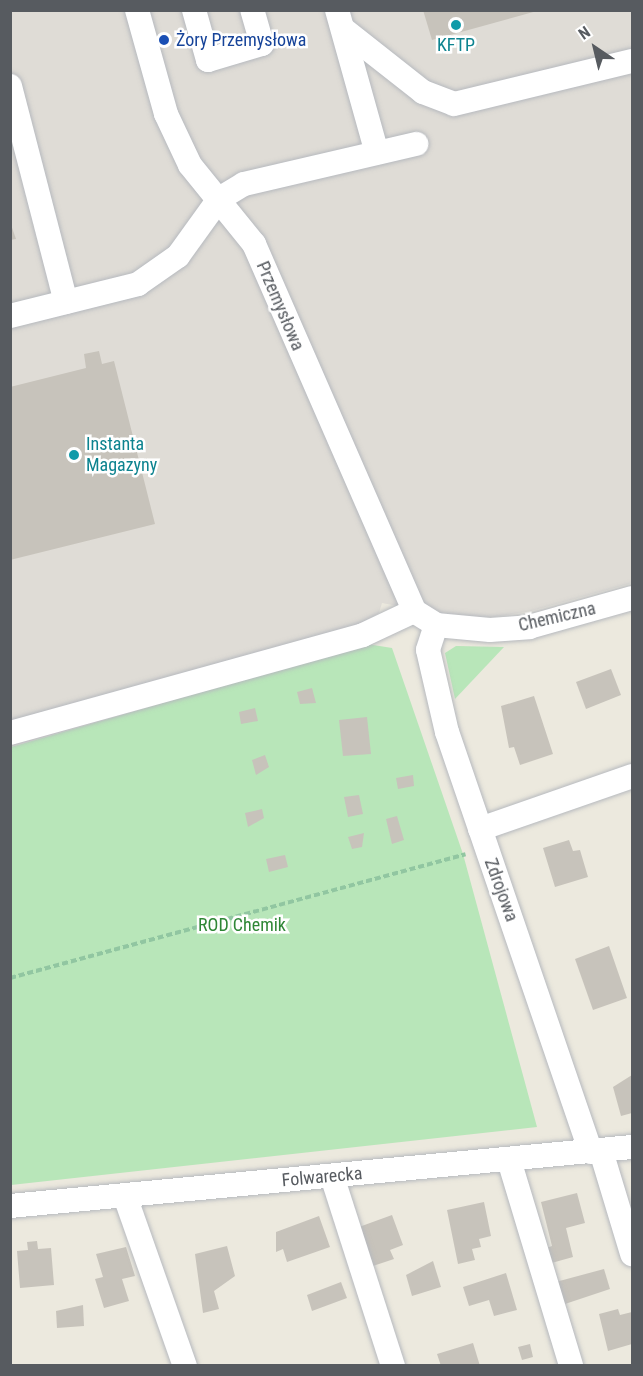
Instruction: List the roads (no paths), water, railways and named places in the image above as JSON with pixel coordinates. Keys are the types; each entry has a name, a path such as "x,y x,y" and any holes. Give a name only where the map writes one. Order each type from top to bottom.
{"street":[{"name":"Przemysłowa","path":"137,10 166,114 190,165 254,244 414,611"},
{"path":"194,10 208,60 262,44 252,10"},
{"path":"340,20 377,153"},
{"path":"340,20 423,92 454,104 633,61"},
{"path":"10,86 66,302"},
{"path":"10,316 138,284 178,256 219,199 244,184 416,144"},
{"name":"Chemiczna","path":"436,625 529,627 633,598"},
{"path":"10,733 363,635 414,611 436,625"},
{"name":"Zdrojowa","path":"436,625 428,650 447,732 633,1254"},
{"path":"10,713 42,724"},
{"path":"483,838 633,776"},
{"name":"Folwarecka","path":"10,1206 633,1147"},
{"path":"509,1160 571,1365"},
{"path":"332,1176 393,1365"},
{"path":"125,1196 185,1365"}],"place":[{"name":"KFTP","path":"456,25"},
{"name":"Żory Przemysłowa","path":"164,40"},
{"name":"Instanta Magazyny","path":"74,455"}],"park label":[{"name":"ROD Chemik","path":"242,925"}]}
